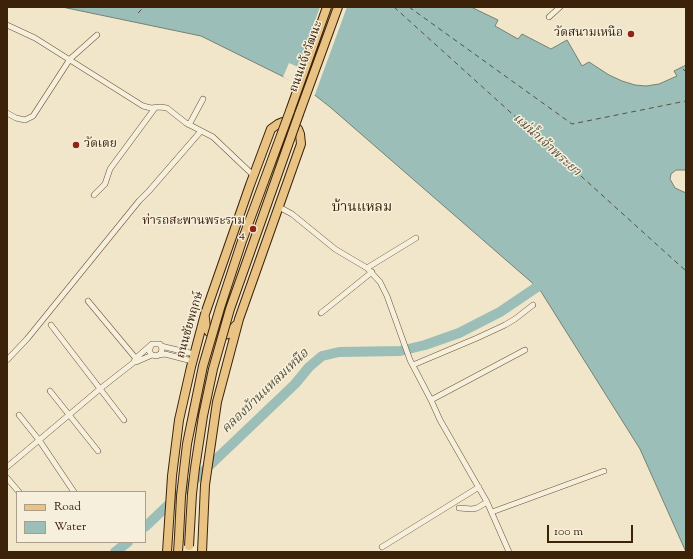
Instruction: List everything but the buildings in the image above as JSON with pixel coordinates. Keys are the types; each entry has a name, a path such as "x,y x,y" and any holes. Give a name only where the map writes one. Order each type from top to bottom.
{"main road":[{"name":"ถนนแจ้งวัฒนะ","path":"290,111 328,7"},
{"name":"ถนนแจ้งวัฒนะ","path":"189,549 194,468 202,416 213,369 230,309 338,7"},
{"name":"ถนนชัยพฤกษ์","path":"178,552 182,488 187,444 203,366 232,271 290,111"},
{"name":"ถนนชัยพฤกษ์","path":"167,552 172,476 180,420 193,358 205,314 253,175 271,129 275,125 283,122 291,124 298,129 301,144 239,319 222,381 206,481 202,552"},
{"path":"205,314 206,328 209,332 219,336 232,330 239,319"}],"street":[{"path":"549,16 560,7"},
{"path":"7,26 35,38 142,106 151,108 167,108 189,125 216,140 253,175"},
{"path":"7,113 16,118 26,120 32,116 70,59 96,35"},
{"path":"189,125 203,99"},
{"path":"94,195 105,184 110,169 155,108"},
{"path":"7,360 28,339 139,200 149,191 201,131"},
{"path":"278,207 292,214 335,249 368,268 380,282 387,296 410,360 440,420 487,502 509,552"},
{"path":"368,268 416,238"},
{"path":"321,313 372,272"},
{"path":"88,301 137,360"},
{"path":"413,365 505,325 533,305"},
{"path":"51,325 101,388 124,420"},
{"path":"7,467 69,414 137,360 152,344 157,343 193,358"},
{"path":"151,346 149,350 152,355"},
{"path":"159,355 162,351 162,346"},
{"path":"431,400 525,350"},
{"path":"137,360 152,355 157,356 165,354 193,358"},
{"path":"50,391 98,451"},
{"path":"18,415 39,440 73,491"},
{"path":"492,512 604,471"},
{"path":"7,478 18,491"},
{"path":"382,547 479,487"},
{"path":"459,508 477,508 487,502"}],"water":[{"name":"แม่น้ำเจ้าพระยา","path":"62,7 471,7 498,20 495,26 518,39 522,34 551,49 567,40 582,66 589,62 609,75 635,85 646,86 659,84 677,76 674,71 686,65 686,170 676,170 671,174 670,179 675,188 686,193 686,552 640,449 537,287 330,107 294,82 201,36"}],"pier":[{"path":"320,7 347,7 314,97 283,77 289,63 298,67"}],"waterway":[{"name":"คลองบ้านแหลมเหนือ","path":"146,526 295,384 309,367 322,356 339,352 400,351 425,345 459,333 500,312 537,287 544,275"},
{"name":"คลองบ้านแหลมเหนือ","path":"115,552 127,543"}],"ferry route":[{"path":"138,13 144,7"},
{"path":"394,7 686,271"},
{"path":"409,7 572,124 686,101"},
{"path":"683,69 686,72"}],"place":[{"name":"วัดสนามเหนือ","path":"631,34"},
{"name":"วัดเตย","path":"76,145"},
{"name":"ท่ารถสะพานพระราม 4","path":"253,229"}],"district":[{"name":"บ้านแหลม","path":"362,209"}]}
